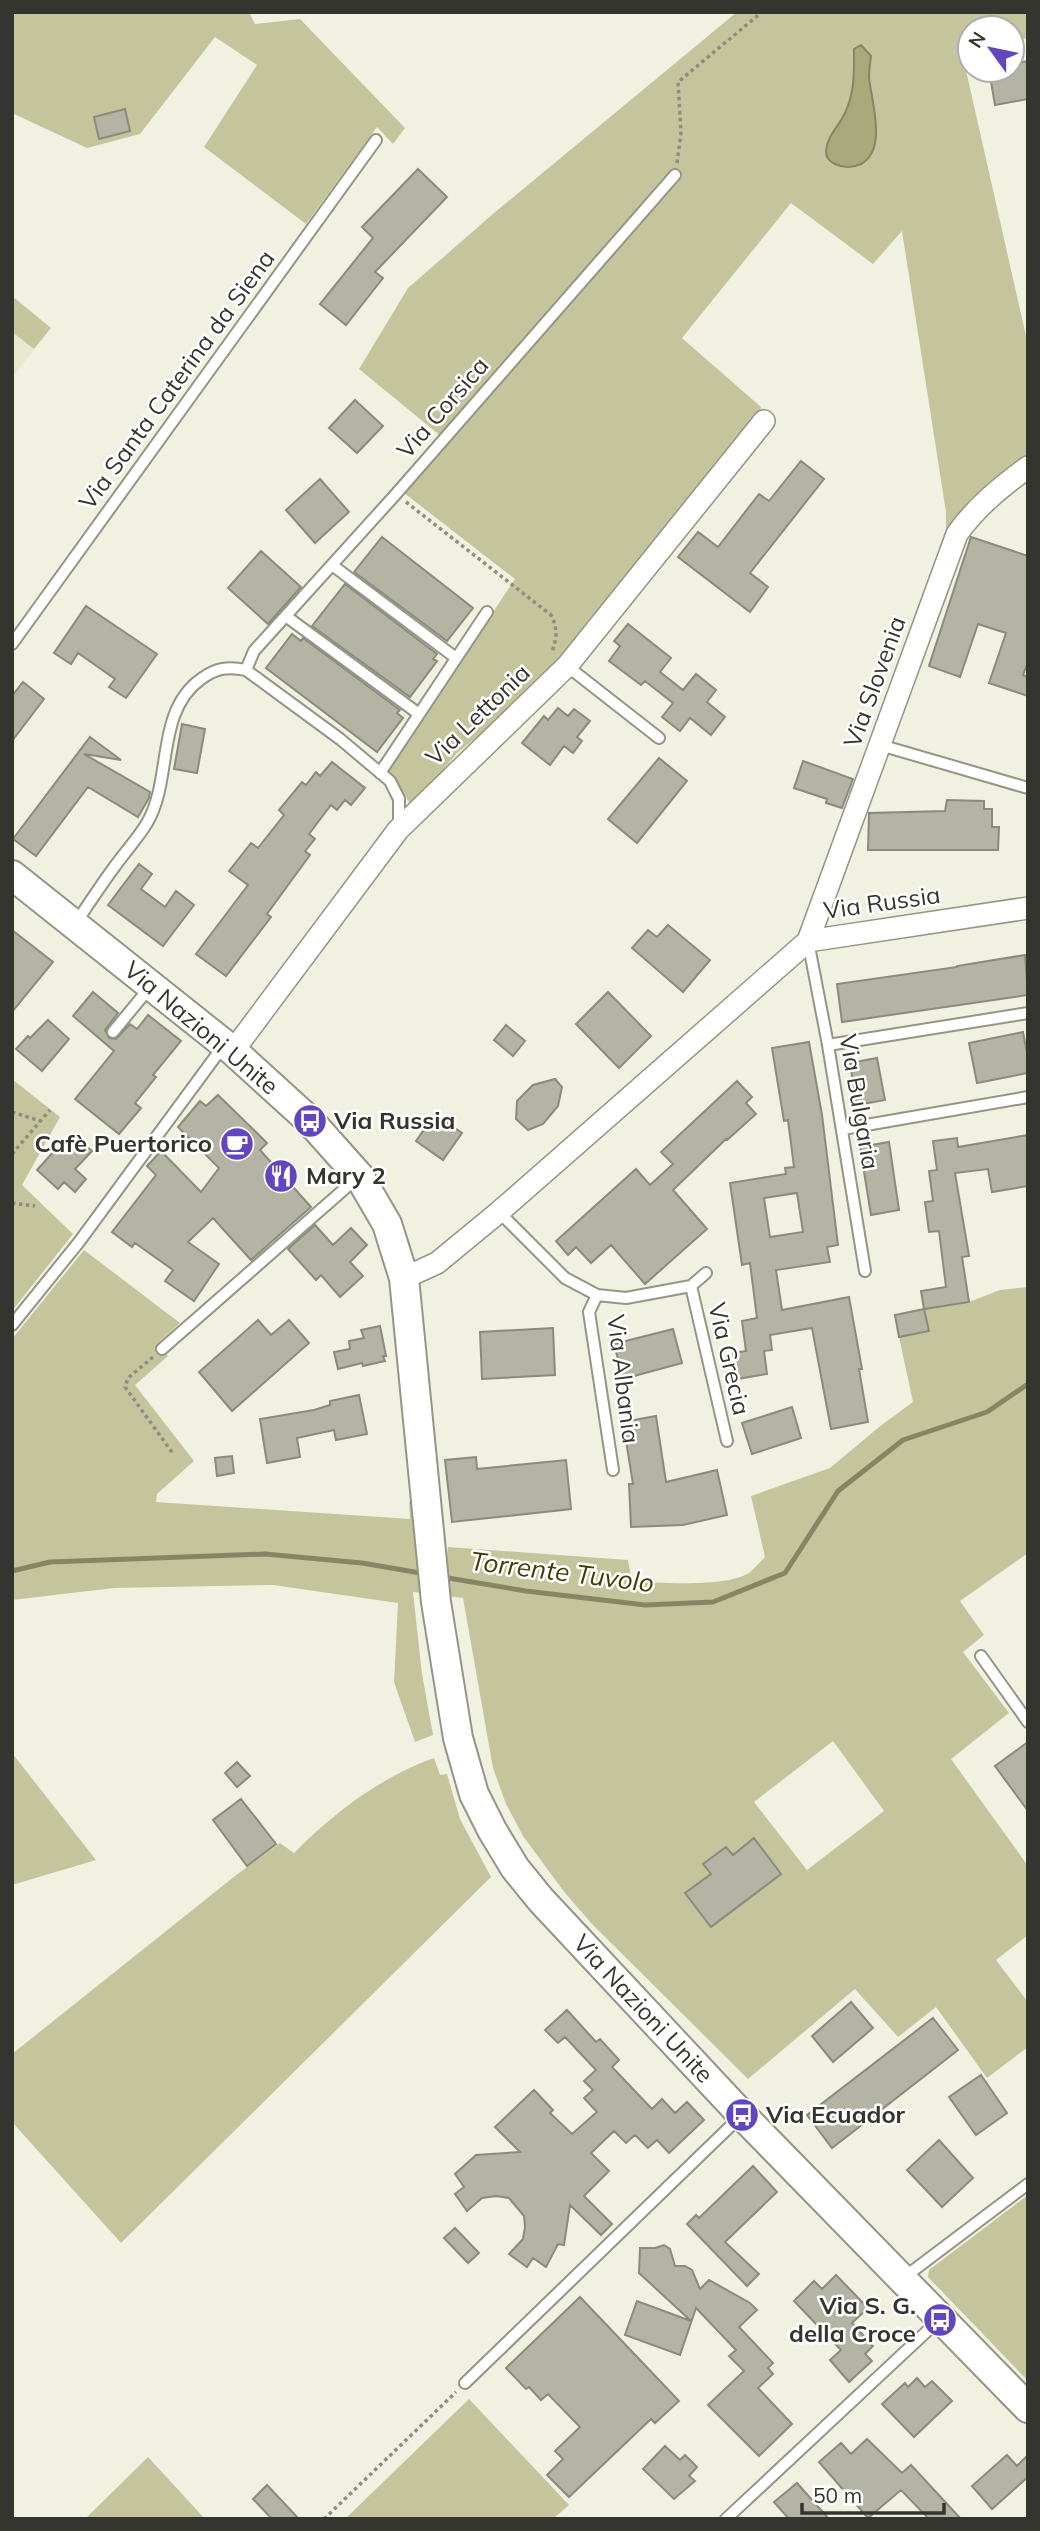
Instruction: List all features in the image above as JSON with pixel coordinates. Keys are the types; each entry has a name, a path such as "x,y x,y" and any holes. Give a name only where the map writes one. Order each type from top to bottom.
{"street":[{"name":"Via Lettonia","path":"229,1048 398,830 558,664 764,421"},
{"name":"Via Slovenia","path":"808,941 957,534 969,517 1002,486 1028,467"},
{"name":"Via Nazioni Unite","path":"12,875 229,1048 310,1121 359,1176 387,1224 404,1278 436,1602 458,1738 474,1794 515,1868 541,1900 742,2115 1028,2408"},
{"name":"Via Russia","path":"404,1278 437,1263 499,1212 808,941 1028,908"}],"lane":[{"name":"Via Santa Caterina da Siena","path":"12,644 376,140"},
{"name":"Via Corsica","path":"246,670 254,651 396,494 675,175"},
{"path":"332,565 456,658"},
{"path":"380,773 487,611"},
{"path":"287,617 419,713"},
{"path":"558,664 659,738"},
{"path":"75,924 147,822 159,797 168,737 180,702 194,685 213,671 230,667 246,670 340,739 390,781 400,799 398,830"},
{"path":"880,745 1028,788"},
{"name":"Via Bulgaria","path":"808,941 865,1271"},
{"path":"113,1032 152,986"},
{"path":"828,1045 1028,1013"},
{"path":"12,1325 229,1048"},
{"path":"842,1129 1028,1097"},
{"path":"162,1349 359,1176"},
{"path":"499,1212 565,1278 597,1295 626,1298 691,1286 706,1273"},
{"name":"Via Grecia","path":"691,1286 727,1441"},
{"name":"Via Albania","path":"597,1295 589,1312 614,1469"},
{"path":"981,1656 1028,1722"},
{"path":"465,2383 742,2115"},
{"path":"902,2280 1028,2184"},
{"path":"726,2519 940,2320"}],"path":[{"path":"675,175 681,133 678,82 762,12"},
{"path":"396,494 551,615 556,625 558,664"},
{"path":"12,1154 50,1110"},
{"path":"12,1112 40,1121"},
{"path":"12,1203 35,1206"},
{"path":"162,1349 128,1378 125,1387 126,1392 174,1455"},
{"path":"324,2519 465,2383"}],"shaded area":[{"path":"12,12 249,12 255,24 300,19 405,128 393,144 377,127 306,224 204,147 257,65 215,37 140,134 87,148 12,113"},
{"path":"737,12 1028,12 1026,38 1026,14 956,14 956,84 969,84 1028,345 1028,457 983,492 946,534 946,512 902,231 873,264 791,203 682,338 761,407 757,418 699,485 560,660 522,701 457,753 430,786 410,804 394,777 387,772 515,579 404,493 448,442 359,369 408,288 494,213"},
{"path":"861,45 871,56 869,77 876,136 869,157 861,164 845,167 830,160 826,151 851,97 854,49"},
{"path":"12,296 51,328 34,349 12,332"},
{"path":"12,332 34,349 12,378"},
{"path":"12,1079 60,1117 22,1185 73,1234 12,1311"},
{"path":"84,1250 180,1323 158,1343 168,1356 135,1385 194,1461 157,1494 156,1502 410,1519 409,1502 418,1501 420,1553 447,1557 448,1547 628,1560 632,1582 709,1582 738,1578 749,1573 765,1557 751,1496 830,1468 913,1402 899,1337 928,1331 924,1309 969,1302 1000,1290 1028,1287 1028,1553 960,1601 984,1635 963,1652 1009,1713 951,1759 1028,1866 1028,1935 996,1960 1028,2002 1028,2047 987,2078 936,2007 898,2037 855,1989 748,2079 592,1924 565,1893 523,1836 506,1804 493,1768 463,1598 413,1592 422,1674 433,1735 415,1742 394,1682 398,1603 273,1585 114,1588 12,1600 12,1339","holes":["833,1741 884,1811 807,1870 754,1802"]},
{"path":"12,1753 96,1860 12,1885"},
{"path":"434,1758 440,1775 447,1774 460,1819 491,1877 121,2243 12,2122 12,2054 280,1843 294,1853 342,1810 376,1786"},
{"path":"1028,2195 1028,2381 928,2277 929,2270"},
{"path":"469,2399 569,2505 553,2519 345,2519"},
{"path":"148,2457 205,2519 85,2519"}],"building":[{"path":"1026,61 1028,99 995,105 991,84 1026,84"},
{"path":"125,109 130,131 99,139 94,117"},
{"path":"418,169 447,197 375,272 383,278 346,325 320,304 373,238 362,227"},
{"path":"355,400 383,426 357,453 329,428"},
{"path":"801,461 824,479 750,573 768,587 750,612 678,557 698,532 718,547 759,494 769,501"},
{"path":"320,479 349,512 315,543 286,510"},
{"path":"382,537 473,608 447,641 354,572"},
{"path":"971,537 1028,556 1028,662 1023,675 1028,677 1028,696 989,683 1006,633 978,624 960,677 929,666"},
{"path":"261,551 301,587 268,624 228,588"},
{"path":"345,584 437,654 433,659 437,661 410,697 312,626"},
{"path":"86,606 157,654 126,698 109,687 115,679 78,653 71,664 54,653"},
{"path":"628,624 671,658 660,672 683,690 696,674 716,690 707,702 725,717 711,735 690,718 680,731 662,717 673,703 645,681 641,685 609,661 620,646 614,641"},
{"path":"292,634 301,641 303,638 400,710 397,713 403,718 377,752 266,668"},
{"path":"23,682 44,699 12,741 12,696"},
{"path":"558,708 568,716 574,709 590,721 577,737 582,741 573,753 564,746 550,765 522,743 544,716 548,720"},
{"path":"182,724 205,729 197,773 174,769"},
{"path":"90,737 121,760 84,754 150,792 149,798 138,817 88,787 36,856 13,839"},
{"path":"659,758 687,781 637,843 608,819"},
{"path":"803,761 853,779 842,808 826,803 827,799 794,788"},
{"path":"332,762 365,788 351,805 345,800 337,810 331,805 309,834 315,839 305,851 310,855 267,914 271,917 226,976 196,954 248,885 229,871 251,843 258,848 284,815 279,810 302,782 306,785 316,772 320,776"},
{"path":"947,800 984,801 984,809 992,809 992,827 999,827 998,850 868,850 869,813 945,811"},
{"path":"139,864 152,874 141,889 165,907 176,891 194,905 163,946 108,905"},
{"path":"668,925 710,960 683,992 632,948 648,930 657,937"},
{"path":"12,930 53,962 12,1012"},
{"path":"1025,955 1028,995 842,1022 837,984"},
{"path":"93,992 118,1013 105,1030 109,1038 116,1039 130,1024 137,1029 148,1015 181,1041 153,1075 156,1077 135,1103 141,1108 119,1134 75,1099 114,1051 73,1016"},
{"path":"608,992 651,1036 619,1068 576,1024"},
{"path":"48,1020 69,1039 42,1071 16,1049"},
{"path":"506,1025 525,1041 513,1056 494,1040"},
{"path":"1023,1032 1028,1073 977,1083 969,1043"},
{"path":"809,1042 822,1115 838,1245 827,1247 830,1262 776,1270 782,1310 849,1297 868,1422 831,1429 812,1328 770,1335 772,1350 764,1351 767,1374 737,1379 733,1353 746,1351 742,1321 757,1318 750,1263 742,1265 730,1183 786,1174 785,1168 794,1167 788,1120 784,1121 772,1048","holes":["797,1193 803,1232 770,1237 764,1198"]},
{"path":"877,1058 885,1100 857,1105 850,1063"},
{"path":"555,1079 562,1087 558,1106 543,1124 528,1130 516,1119 517,1101 533,1085"},
{"path":"737,1081 752,1097 746,1103 756,1114 673,1190 707,1229 645,1284 611,1245 591,1263 576,1247 568,1255 556,1241 636,1169 650,1185 673,1164 661,1152"},
{"path":"218,1095 267,1143 260,1150 311,1207 251,1260 213,1218 188,1242 219,1264 194,1301 165,1281 173,1270 135,1243 132,1247 112,1232 156,1175 147,1166 161,1151 201,1192 219,1168 178,1127 200,1101 206,1106"},
{"path":"435,1114 462,1133 443,1160 416,1141"},
{"path":"1028,1135 1028,1186 992,1192 988,1169 955,1173 969,1256 962,1257 969,1302 924,1309 921,1291 946,1287 939,1231 929,1232 925,1202 933,1201 929,1171 937,1170 933,1141 957,1138 958,1147"},
{"path":"76,1137 92,1151 75,1169 86,1179 75,1192 64,1182 58,1189 37,1170 56,1149 61,1154"},
{"path":"889,1142 899,1210 871,1215 860,1147"},
{"path":"315,1225 333,1245 351,1228 367,1245 350,1262 363,1276 340,1297 321,1275 316,1280 288,1249"},
{"path":"924,1309 929,1331 899,1337 895,1315"},
{"path":"258,1320 271,1335 289,1320 309,1343 232,1411 199,1372"},
{"path":"380,1326 385,1361 338,1369 334,1352 350,1349 349,1341 364,1338 361,1330"},
{"path":"553,1328 555,1375 482,1379 480,1332"},
{"path":"673,1329 682,1363 623,1379 614,1344"},
{"path":"359,1395 367,1434 336,1440 334,1430 297,1438 300,1457 267,1463 260,1419 314,1410 330,1405 330,1401"},
{"path":"792,1407 801,1438 752,1454 742,1423"},
{"path":"656,1416 666,1482 717,1470 727,1515 683,1525 631,1527 629,1484 633,1484 623,1422"},
{"path":"232,1456 234,1473 217,1476 215,1458"},
{"path":"476,1457 477,1469 566,1460 571,1509 452,1522 445,1460"},
{"path":"1028,1742 1028,1811 995,1766"},
{"path":"237,1762 250,1776 237,1787 225,1773"},
{"path":"241,1799 276,1844 247,1866 213,1820"},
{"path":"754,1838 781,1874 711,1927 685,1893 711,1874 703,1864 726,1847 733,1855"},
{"path":"851,2002 873,2028 833,2062 812,2036"},
{"path":"567,2010 596,2042 600,2039 619,2060 612,2067 652,2109 662,2099 675,2113 687,2102 704,2120 669,2153 657,2140 648,2148 635,2135 626,2143 614,2131 591,2153 609,2171 584,2196 612,2224 601,2235 570,2205 564,2245 558,2244 546,2267 533,2258 527,2267 509,2254 523,2239 524,2216 509,2198 496,2196 482,2198 467,2211 455,2194 464,2187 455,2174 476,2155 520,2152 495,2127 534,2090 553,2110 550,2113 572,2134 597,2112 584,2098 593,2090 584,2081 596,2070 565,2037 558,2043 545,2030"},
{"path":"933,2018 958,2050 832,2148 807,2115"},
{"path":"981,2075 1007,2113 976,2135 949,2097"},
{"path":"939,2140 973,2178 942,2207 907,2170"},
{"path":"753,2166 777,2192 725,2242 759,2274 747,2286 687,2224 696,2215 699,2218"},
{"path":"455,2228 479,2253 468,2263 444,2238"},
{"path":"664,2245 670,2249 675,2266 685,2266 692,2270 700,2289 709,2280 750,2303 757,2310 739,2327 773,2363 768,2368 773,2374 758,2388 792,2424 759,2456 708,2405 744,2371 729,2356 736,2350 696,2308 680,2355 625,2335 637,2301 691,2321 639,2273 640,2248"},
{"path":"836,2275 868,2308 852,2323 873,2346 865,2354 872,2361 849,2382 830,2360 841,2350 794,2301 814,2281 822,2289"},
{"path":"580,2297 679,2401 655,2423 651,2419 569,2497 547,2475 563,2459 555,2451 580,2427 548,2394 541,2400 506,2368"},
{"path":"917,2378 925,2387 932,2381 952,2401 914,2437 882,2404 905,2383 908,2387"},
{"path":"867,2439 902,2473 911,2465 961,2519 929,2519 901,2490 868,2518 819,2462 841,2443 851,2454"},
{"path":"665,2446 680,2460 685,2455 697,2467 689,2476 695,2481 674,2499 643,2469"},
{"path":"1007,2455 1017,2466 1028,2455 1028,2477 992,2509 972,2486"},
{"path":"797,2483 829,2519 789,2519 774,2502"},
{"path":"267,2485 299,2519 272,2519 253,2499"}],"waterway":[{"name":"Torrente Tuvolo","path":"442,1577 526,1591 645,1605 713,1602 785,1573 838,1491 903,1440 987,1412 1028,1384"},
{"name":"Torrente Tuvolo","path":"12,1571 50,1562 265,1554 362,1563 426,1574"}],"place":[{"name":"Via Russia","path":"310,1121"},
{"name":"Cafè Puertorico","path":"237,1144"},
{"name":"Mary 2","path":"281,1176"},
{"name":"Via Ecuador","path":"742,2115"},
{"name":"Via S. G. della Croce","path":"940,2320"}]}
